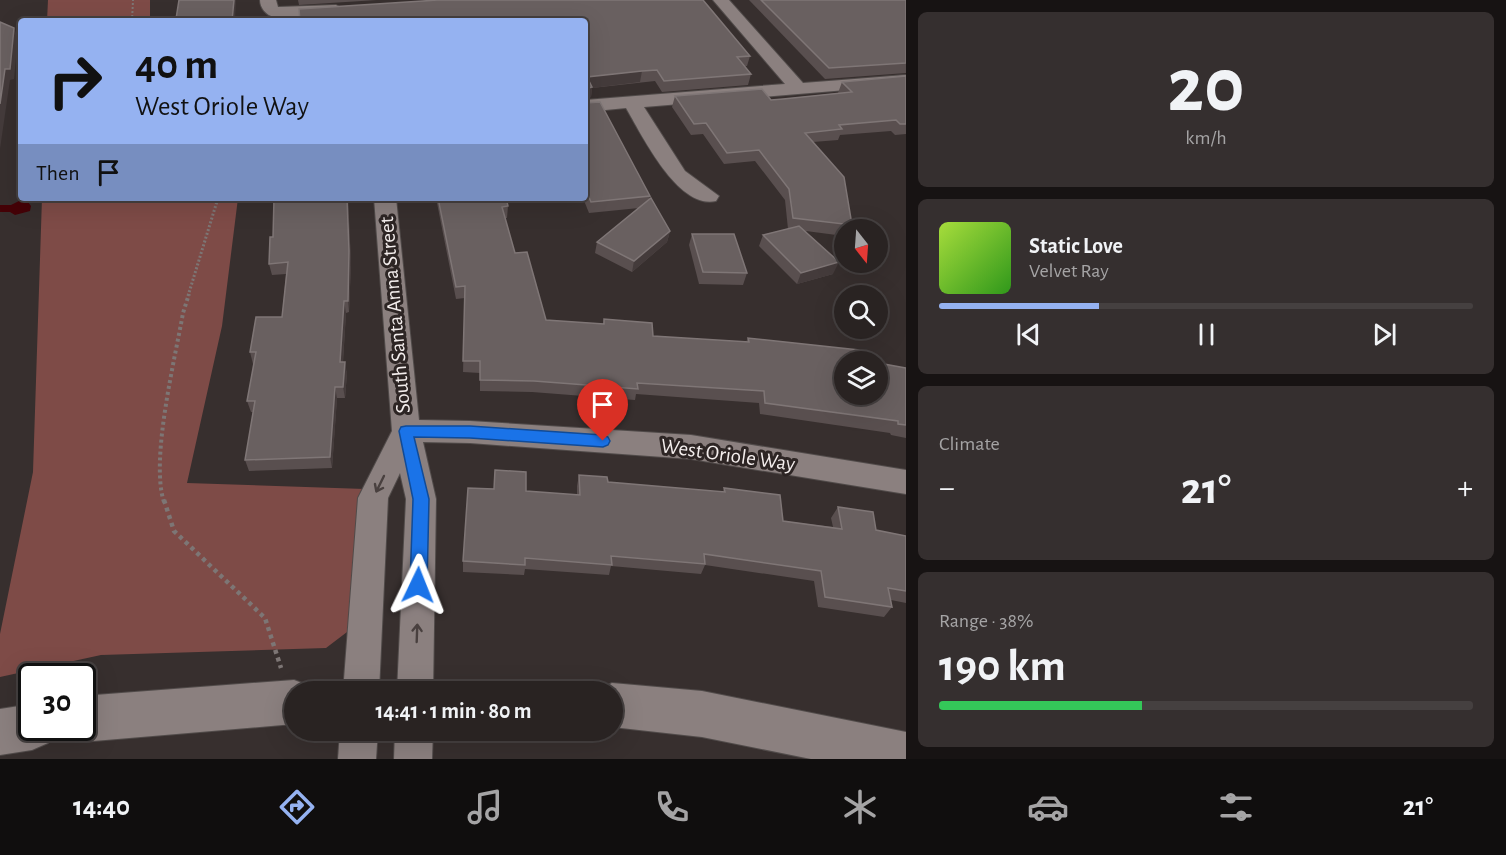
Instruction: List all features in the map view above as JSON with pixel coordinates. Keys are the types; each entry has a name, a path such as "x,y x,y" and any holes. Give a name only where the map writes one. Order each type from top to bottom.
{"street":[{"path":"722,0 798,88"},
{"path":"271,6 350,9"},
{"path":"588,106 906,80"},
{"path":"632,102 677,175 708,196"},
{"name":"South Santa Anna Street","path":"385,201 406,431 421,499 415,681"},
{"name":"South Santa Anna Street","path":"362,681 374,498 406,431"},
{"name":"West Oriole Way","path":"406,431 470,432 691,447 906,482"},
{"path":"96,718 284,703"},
{"path":"623,706 702,714 906,755"},
{"path":"0,732 18,730"},
{"path":"357,759 358,741"},
{"path":"413,759 414,741"}],"path":[{"path":"132,18 134,0"},
{"path":"217,201 183,313 164,430 159,487 174,531 265,618 286,681"}],"shaded area":[{"path":"48,0 150,0 150,18 47,18"},
{"path":"19,201 28,202 31,206 30,211 15,215 10,212 0,212 0,205 11,205"},
{"path":"42,201 238,201 222,326 187,483 365,489 351,629 326,648 101,655 64,663 18,663 18,673 0,677 0,634 33,472"}],"building":[{"path":"179,0 234,0 232,18 176,18"},
{"path":"438,0 703,0 750,56 737,57 751,74 664,81 657,70 588,77 588,18 300,18 299,9"},
{"path":"761,0 906,0 906,63 829,68"},
{"path":"0,22 14,28 10,69 5,69 0,104"},
{"path":"906,76 906,124 900,124 896,120 839,125 842,129 805,133 844,177 851,219 834,219 834,223 793,218 789,189 759,150 727,153 706,123 694,124 675,96 762,89 771,100 852,92 842,82"},
{"path":"600,102 650,196 591,202 588,195 588,103"},
{"path":"651,198 670,231 634,261 597,242"},
{"path":"274,201 347,201 348,301 344,301 340,362 345,362 343,387 335,387 330,457 245,460 255,401 247,401 256,352 250,352 256,317 282,317 288,262 269,264 270,237 273,237"},
{"path":"439,201 507,201 508,206 502,207 515,253 527,252 546,320 604,324 604,319 652,323 653,336 749,342 748,338 859,350 834,351 834,405 888,405 888,365 906,368 906,425 898,424 898,421 765,403 764,391 637,383 638,389 534,381 480,380 480,361 463,361 465,286 456,287"},
{"path":"799,226 834,258 834,263 801,273 763,235"},
{"path":"692,234 734,234 747,273 703,272"},
{"path":"495,470 526,472 526,491 580,495 579,475 607,477 608,482 725,492 724,488 780,495 783,521 842,529 838,507 873,512 876,530 906,536 906,591 888,588 892,607 825,597 821,571 704,554 705,564 611,556 612,565 525,558 525,565 463,561 468,488 494,489"}],"route":[{"path":"418,585 421,499 406,431 470,432 603,441"}]}
